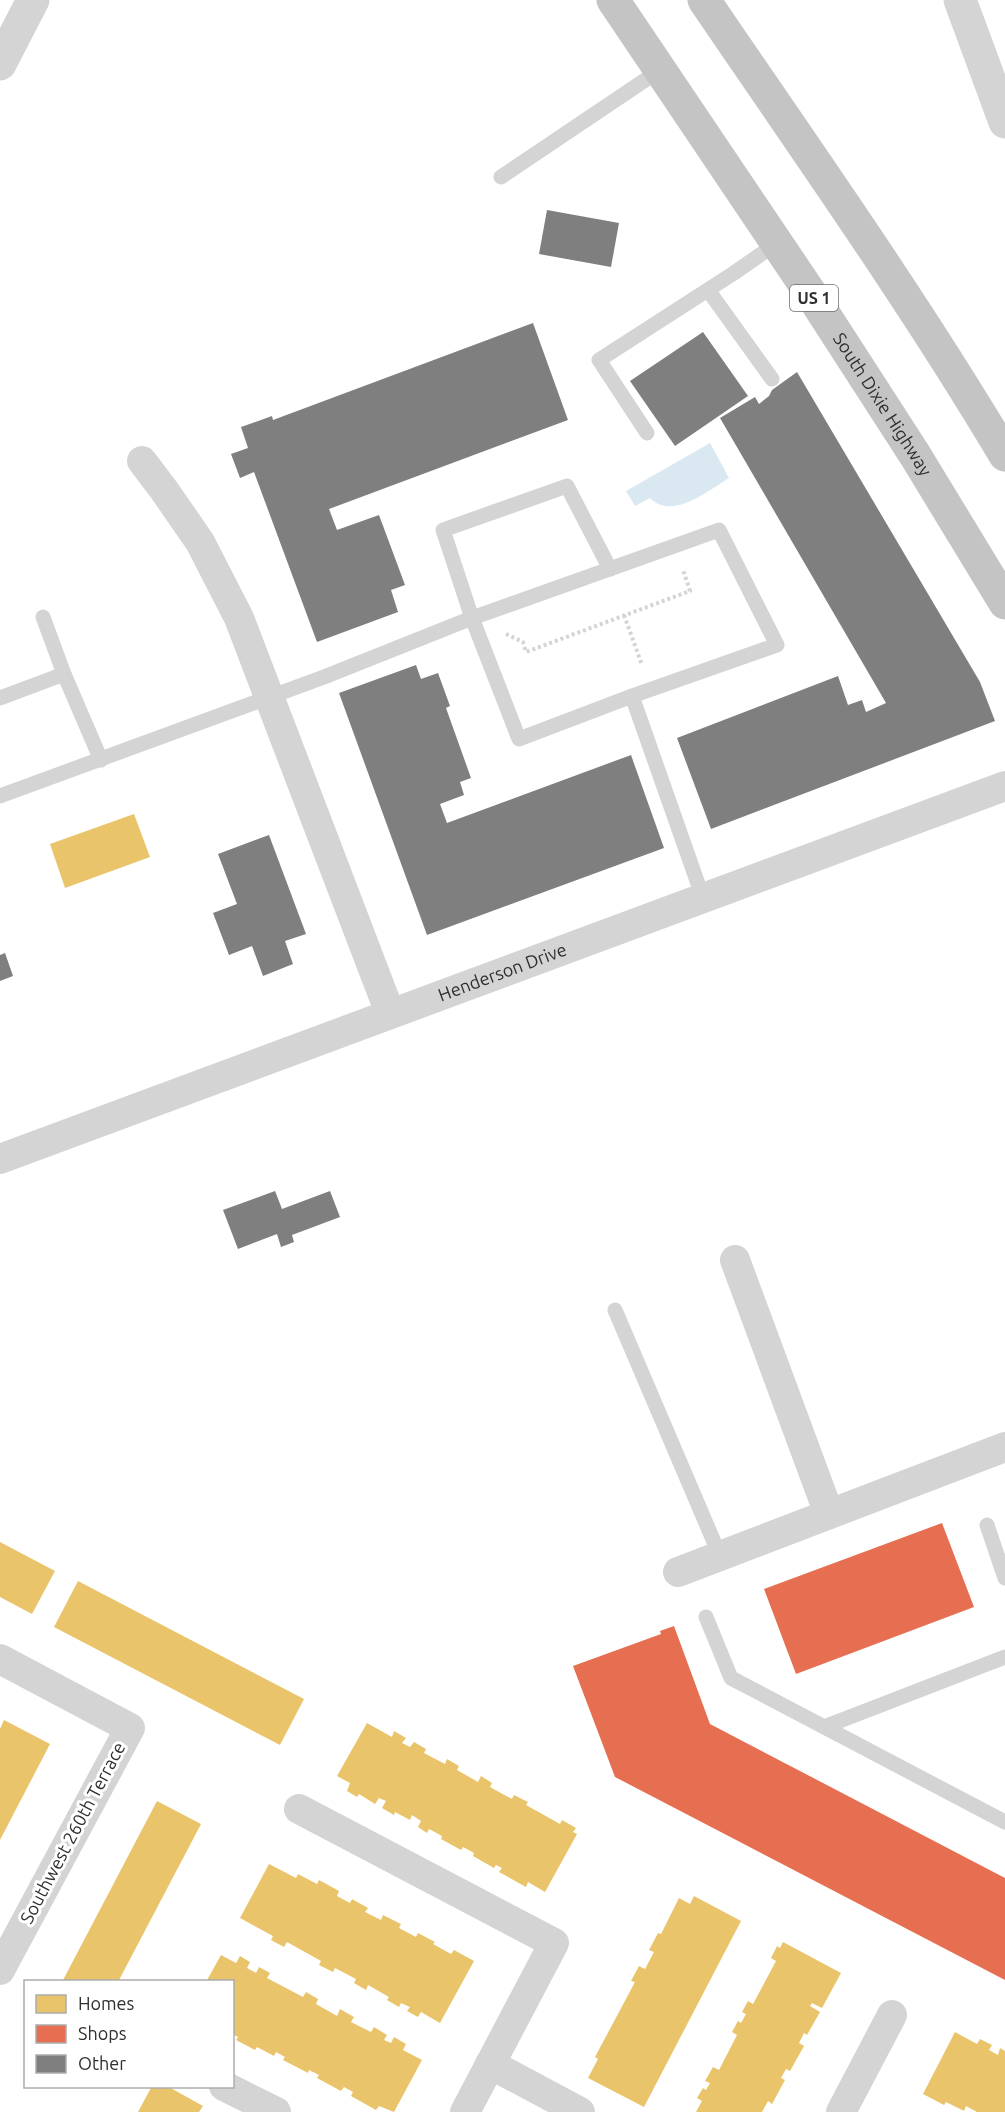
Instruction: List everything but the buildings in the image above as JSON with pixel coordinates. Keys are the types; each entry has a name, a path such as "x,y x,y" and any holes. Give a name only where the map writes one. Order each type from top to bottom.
{"highway":[{"name":"South Dixie Highway","path":"613,0 777,243 915,455 1005,603"},
{"path":"704,0 877,256 975,405 1005,455"}],"street":[{"path":"0,64 33,0"},
{"path":"960,0 1005,122"},
{"path":"142,461 183,516 222,582 251,645 390,1013"},
{"name":"Henderson Drive","path":"0,1159 1005,786"},
{"path":"735,1260 829,1514"},
{"path":"678,1572 1005,1447"},
{"name":"Southwest 260th Terrace","path":"0,1659 130,1728 0,1970"},
{"path":"299,1809 554,1943 465,2112"},
{"path":"841,2112 892,2015"},
{"path":"490,2064 580,2112"},
{"path":"228,2088 276,2112"}],"lane":[{"path":"501,177 660,70"},
{"path":"647,433 599,360 777,243"},
{"path":"708,290 772,380"},
{"path":"0,796 270,697 472,618 610,569 719,530 777,645 519,739 472,618 443,530 567,486 610,569"},
{"path":"43,617 64,674 101,760"},
{"path":"0,698 64,674"},
{"path":"632,696 703,898"},
{"path":"615,1310 720,1556"},
{"path":"987,1525 1005,1578"},
{"path":"706,1617 731,1678 1005,1822"},
{"path":"824,1727 1005,1657"}],"path":[{"path":"506,633 523,642 526,652 690,591 680,561"},
{"path":"624,615 645,673"}],"shaded area":[{"path":"710,443 729,478 701,496 679,505 659,504 650,498 635,506 626,491"}]}
